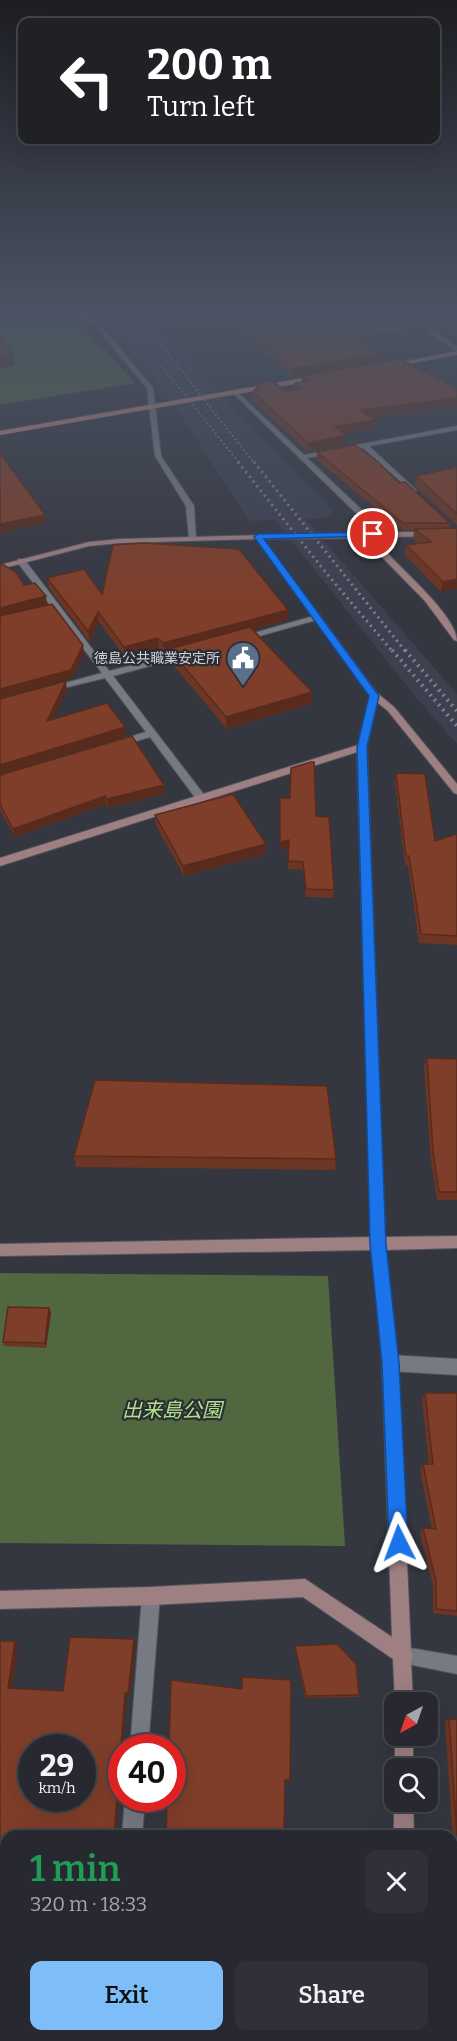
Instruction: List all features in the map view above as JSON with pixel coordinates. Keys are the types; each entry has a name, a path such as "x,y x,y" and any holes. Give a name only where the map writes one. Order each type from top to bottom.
{"main road":[{"path":"0,432 138,409"}],"street":[{"path":"152,409 158,456 190,506 193,538"},
{"path":"253,409 360,513 386,556 428,599 457,638"},
{"path":"303,457 457,428"},
{"path":"364,445 421,498"},
{"path":"0,567 89,544 193,538 455,531"},
{"path":"258,537 374,696 391,710 457,791"},
{"path":"21,561 201,798"},
{"path":"45,610 57,607"},
{"path":"229,641 317,617"},
{"path":"43,692 196,650"},
{"path":"374,696 362,747 378,1244 390,1363 404,1692"},
{"path":"108,746 152,733"},
{"path":"0,862 362,747"},
{"path":"0,1250 457,1242"},
{"path":"390,1363 457,1367"},
{"path":"0,1600 151,1596 305,1588 404,1656 457,1665"},
{"path":"140,1734 151,1596"},
{"path":"132,1830 134,1812"},
{"path":"404,1812 404,1830"}],"shaded area":[{"path":"177,409 232,409 333,510 327,518 305,519 457,694 457,744 414,695 275,520 249,521"}],"green space":[{"name":"出来島公園","path":"0,1273 328,1276 345,1546 0,1543"}],"building":[{"path":"272,409 367,409 361,410 374,420 335,427 346,435 308,443"},
{"path":"355,445 378,462 399,483 405,482 450,523 403,523 317,452"},
{"path":"0,453 45,515 0,524"},
{"path":"457,467 457,514 416,476"},
{"path":"457,528 457,579 443,582 406,545 431,542 415,529"},
{"path":"143,543 239,549 288,610 163,643 158,638 124,647 98,612 88,631 47,578 84,569 102,594 113,545"},
{"path":"0,563 16,572 24,585 35,583 46,596 0,608"},
{"path":"52,604 83,645 71,670 0,689 0,616"},
{"name":"徳島公共職業安定所","path":"250,627 312,692 226,717 169,649"},
{"path":"66,681 47,721 107,703 125,727 0,765 0,699"},
{"path":"132,736 164,785 107,799 105,796 13,829 0,804 0,775"},
{"path":"314,762 316,816 329,817 334,890 306,889 303,862 288,861 289,840 280,842 280,798 290,798 291,768"},
{"path":"396,773 425,774 435,841 457,834 457,936 421,934 409,856 406,856"},
{"path":"233,794 266,844 183,866 155,815"},
{"path":"427,1058 457,1059 457,1192 439,1192 433,1151"},
{"path":"95,1080 327,1086 336,1159 74,1156"},
{"path":"8,1307 49,1308 45,1343 3,1342"},
{"path":"425,1393 457,1393 457,1611 436,1609 436,1581 423,1528 436,1529 423,1464 433,1464"},
{"path":"70,1637 134,1639 128,1693 125,1693 122,1734 108,1734 108,1812 116,1812 114,1830 0,1830 0,1641 15,1641 8,1688 63,1691"},
{"path":"337,1644 356,1664 359,1695 306,1696 295,1646"},
{"path":"242,1677 291,1680 290,1780 285,1780 284,1830 166,1830 167,1812 186,1812 186,1734 169,1734 171,1680 242,1689"},
{"path":"449,1719 457,1719 457,1830"}],"railway":[{"path":"196,409 240,464"},
{"path":"212,409 255,464"},
{"path":"238,462 327,574 393,652"},
{"path":"254,462 406,652"},
{"path":"392,650 457,726"},
{"path":"405,650 457,711"}],"place":[{"name":"徳島公共職業安定所","path":"243,687"}],"route":[{"path":"373,534 258,537 374,696 362,747 378,1244 390,1363 399,1543"}]}
